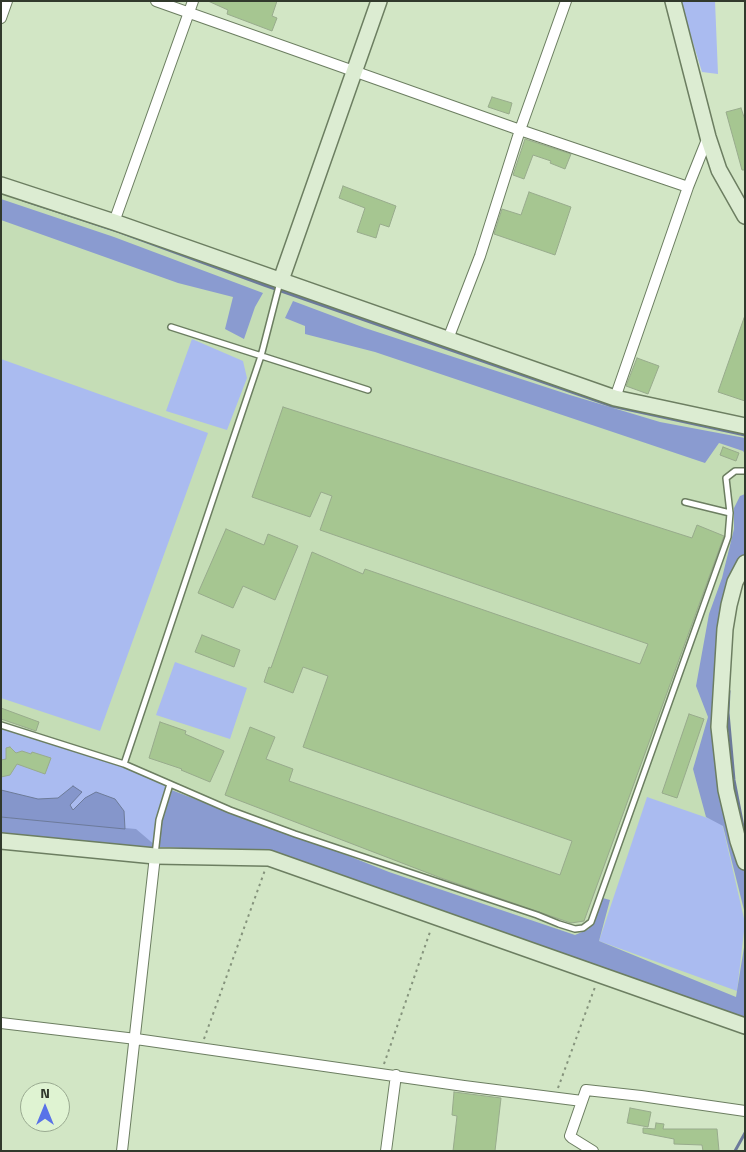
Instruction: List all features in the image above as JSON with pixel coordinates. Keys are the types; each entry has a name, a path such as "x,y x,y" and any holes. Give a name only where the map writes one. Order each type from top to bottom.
{"street":[{"path":"1,18 7,1"},
{"path":"156,1 354,72 688,187"},
{"path":"114,222 193,1"},
{"path":"281,280 379,1"},
{"path":"448,339 480,256 520,130 566,1"},
{"path":"673,1 708,137 719,170 745,216"},
{"path":"615,398 688,187 708,137"},
{"path":"1,185 114,222 615,398 745,426"},
{"path":"745,563 735,582 725,629 719,727 726,790 745,862"},
{"path":"1,841 155,856 269,858 745,1026"},
{"path":"122,1151 155,856"},
{"path":"1,1023 136,1039 582,1101"},
{"path":"386,1151 396,1075"},
{"path":"593,1151 570,1136 586,1090 745,1111"}],"lane":[{"path":"124,764 261,356 281,280"},
{"path":"171,327 368,390"},
{"path":"1,725 124,764 230,810 295,834 559,924 575,929 583,928 590,922 728,537 730,513 726,478 735,471 745,472"},
{"path":"685,502 730,513"},
{"path":"155,856 159,820 170,784"}],"path":[{"path":"201,1048 269,858"},
{"path":"381,1073 435,917"},
{"path":"555,1098 599,975"}],"shaded area":[{"path":"680,1 715,1 718,74 702,72"},
{"path":"1,186 615,398 745,426 745,574 729,605 719,727 745,839 745,1018 269,858 1,838"},
{"path":"1,199 114,237 263,293 255,307 244,339 225,329 233,297 178,283 1,220"},
{"path":"293,301 365,328 570,395 660,422 745,438 745,454 743,451 719,443 705,463 375,352 305,334 305,326 285,318"},
{"path":"192,339 243,361 247,378 227,430 166,411"},
{"path":"1,359 208,433 100,731 1,698"},
{"path":"745,494 745,560 734,587 719,727 745,857 745,914 723,826 706,817 693,769 708,717 696,686 709,614 722,578 734,529 734,508 740,496"},
{"path":"175,662 247,688 230,739 156,715"},
{"path":"1,724 85,752 170,784 159,810 156,846 125,829 124,811 115,799 96,792 73,810 70,805 73,786 58,798 38,799 1,790"},
{"path":"73,786 82,792 70,805 73,810 85,798 96,792 115,799 124,811 125,829 1,817 1,790 38,799 58,798"},
{"path":"169,789 231,813 266,823 389,872 575,935 589,929 599,897 610,900 599,941 736,997 745,941 745,1018 515,940 333,873 270,852 160,847 159,820"},
{"path":"647,797 722,823 745,923 737,991 599,941"},
{"path":"1,817 136,829 156,846 153,852 1,837"}],"building":[{"path":"208,1 277,1 272,16 277,18 272,31 227,14 228,10"},
{"path":"492,97 512,103 509,114 488,107"},
{"path":"741,108 745,120 745,170 742,170 726,112"},
{"path":"525,139 571,154 565,169 550,163 551,161 533,155 524,179 513,175"},
{"path":"343,186 396,206 389,227 380,224 376,238 357,232 365,208 339,198"},
{"path":"529,192 571,207 555,255 494,234 502,209 521,215"},
{"path":"745,318 745,401 718,392"},
{"path":"637,358 659,366 648,394 626,386"},
{"path":"283,407 692,538 697,525 724,536 584,921 571,923 441,878 225,795 250,727 275,737 266,759 293,769 289,781 560,875 572,841 303,747 328,676 303,667 293,693 264,682 269,667 271,668 312,552 363,574 365,569 640,664 648,644 320,530 332,496 321,492 310,517 252,497"},
{"path":"723,447 739,453 736,461 720,455"},
{"path":"226,529 264,545 268,534 298,546 275,600 243,586 233,608 198,593"},
{"path":"202,635 240,650 234,667 195,652"},
{"path":"1,708 39,722 36,731 1,719"},
{"path":"689,714 704,719 677,798 662,793"},
{"path":"160,722 186,731 185,734 224,751 210,782 182,769 149,758"},
{"path":"10,747 16,753 22,751 31,754 32,752 51,758 45,774 17,764 10,775 1,777 1,760 6,759 6,748"},
{"path":"454,1092 501,1098 495,1151 453,1151 457,1116 452,1115"},
{"path":"630,1108 651,1112 648,1127 627,1123"},
{"path":"656,1123 664,1124 663,1129 717,1129 719,1151 703,1151 702,1145 674,1144 674,1139 643,1133 643,1128 655,1129"}],"waterway":[{"path":"23,200 120,232 264,285 612,406 745,435"},
{"path":"729,691 728,713 734,780 745,837"},
{"path":"735,1151 745,1133"}]}
